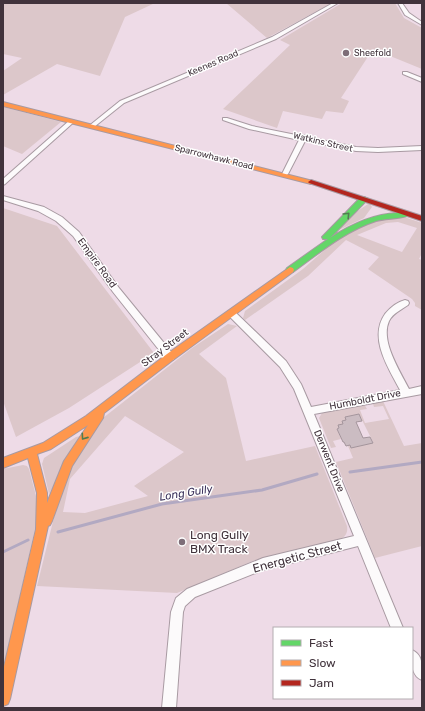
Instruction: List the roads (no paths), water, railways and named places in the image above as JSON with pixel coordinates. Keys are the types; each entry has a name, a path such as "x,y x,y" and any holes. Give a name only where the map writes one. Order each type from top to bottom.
{"street":[{"name":"Keenes Road","path":"92,126 122,102 271,40 336,3"},
{"path":"400,3 407,14 422,24"},
{"path":"406,73 422,80"},
{"name":"Sparrowhawk Road","path":"3,104 285,174 422,219"},
{"name":"Watkins Street","path":"225,119 252,128 304,137 362,150 422,148"},
{"path":"3,182 72,121"},
{"path":"285,174 304,137"},
{"name":"Empire Road","path":"3,198 42,209 59,219 76,234 116,290 170,357"},
{"name":"Stray Street","path":"308,256 352,209 364,199"},
{"path":"365,220 372,212 376,203"},
{"name":"Stray Street","path":"3,463 32,453 65,435 107,406 170,357 232,314 336,236 365,220 386,214 408,214"},
{"path":"405,303 397,307 390,314 384,324 382,336 386,351 406,392"},
{"name":"Derwent Drive","path":"232,314 289,371 298,387 397,627"},
{"name":"Humboldt Drive","path":"309,411 422,390"},
{"path":"40,537 68,464 82,441 107,406"},
{"path":"3,700 40,537 43,517 42,493 32,453"},
{"name":"Energetic Street","path":"169,708 177,612 183,599 192,593 263,564 360,540"},
{"path":"413,658 422,674"}],"waterway":[{"name":"Long Gully","path":"350,472 422,462"},
{"name":"Long Gully","path":"58,532 162,504 262,490 317,474"},
{"name":"Long Gully","path":"3,552 28,540"}],"place":[{"name":"Sheefold","path":"346,53"},
{"name":"Long Gully BMX Track","path":"182,542"}]}
